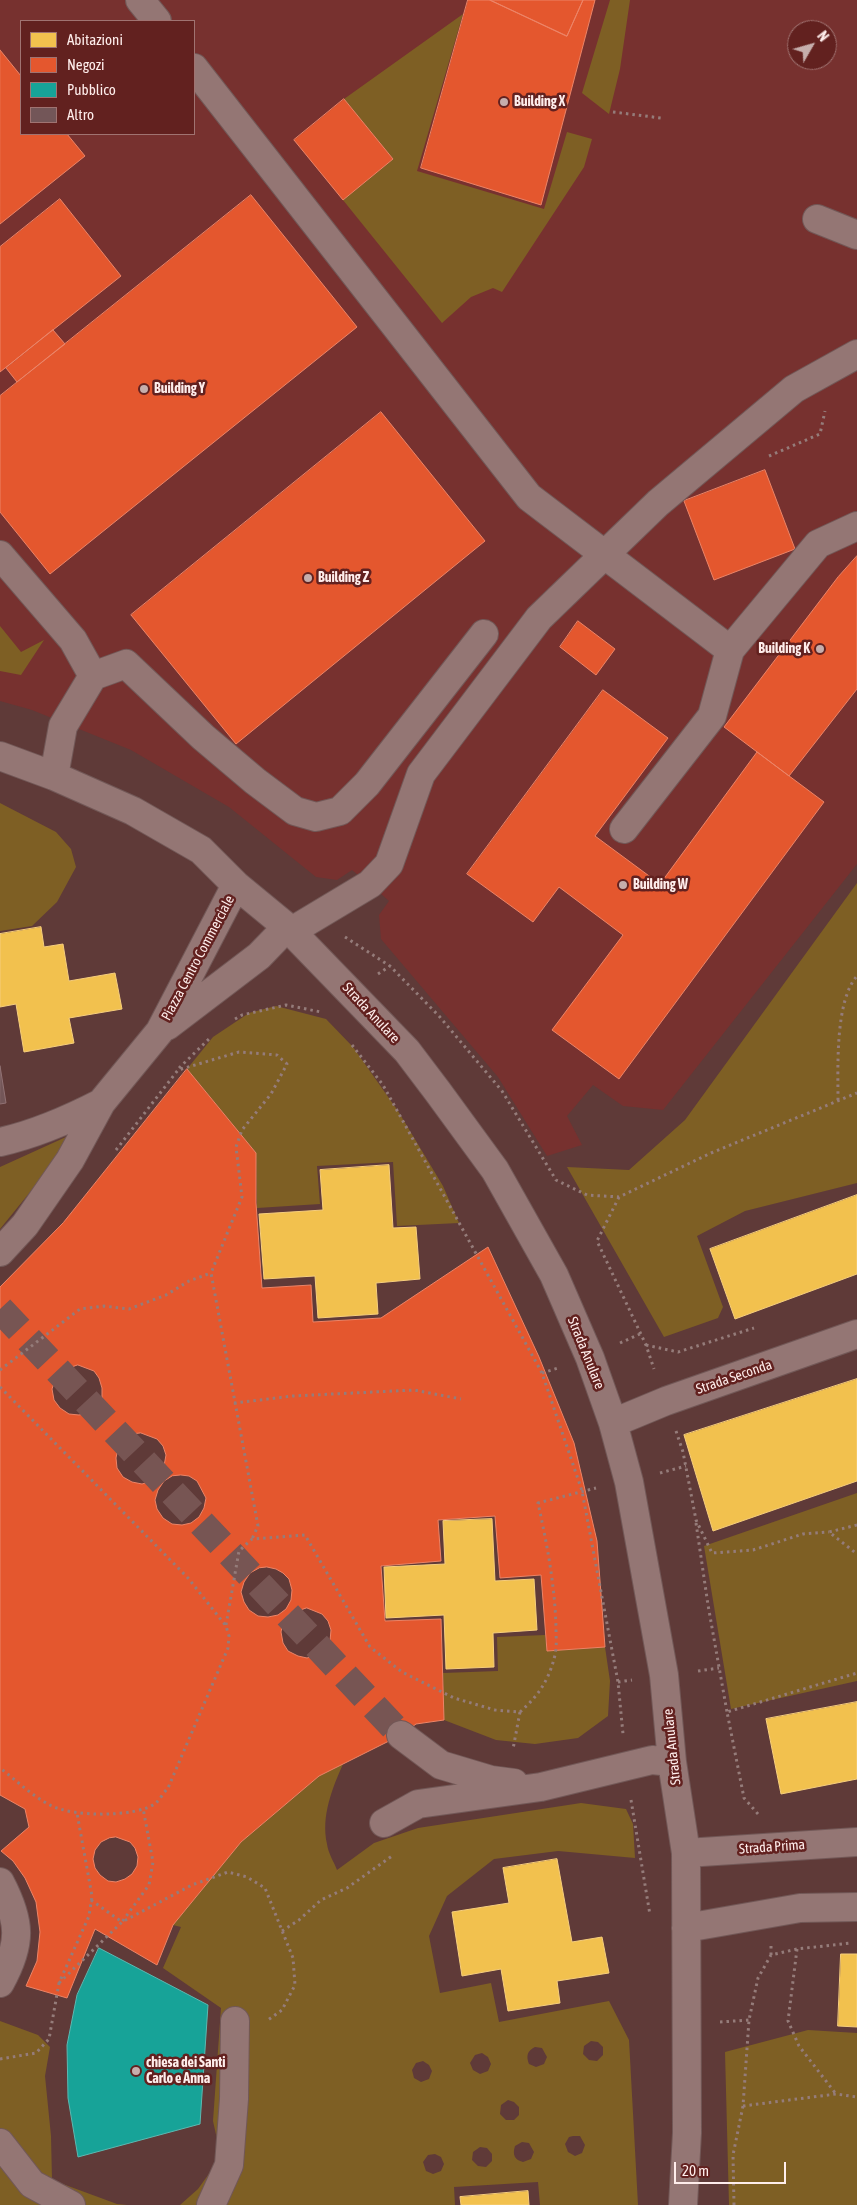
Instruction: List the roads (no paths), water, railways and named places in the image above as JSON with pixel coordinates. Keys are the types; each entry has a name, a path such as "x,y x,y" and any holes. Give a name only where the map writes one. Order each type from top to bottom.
{"street":[{"path":"140,0 156,20"},
{"path":"195,69 529,497 730,650"},
{"path":"817,219 857,235"},
{"name":"Piazza Centro Commerciale","path":"160,1031 259,956 288,929 370,884 389,864 420,774 540,618 658,503 794,389 857,354"},
{"path":"609,558 681,494"},
{"path":"624,829 712,716 730,650 818,544 857,526"},
{"path":"0,555 72,640 93,676"},
{"path":"54,776 63,726 93,676 126,664 203,737 295,812 316,817 340,811 367,784 484,634"},
{"name":"Strada Anulare","path":"0,756 54,776 133,811 201,850 236,886 288,929 354,994 407,1051 495,1170 554,1275 590,1358 630,1482 664,1675 672,1762 686,1853 687,2133 682,2205"},
{"name":"Piazza Centro Commerciale","path":"0,1252 25,1225 70,1160 101,1103 160,1031 236,886"},
{"name":"Piazza Centro Commerciale","path":"0,1142 64,1123 101,1103"},
{"name":"Strada Seconda","path":"612,1423 666,1401 857,1334"},
{"path":"401,1734 441,1765 491,1780 541,1787"},
{"path":"384,1823 418,1804 541,1787 652,1760 672,1762"},
{"name":"Strada Prima","path":"686,1853 857,1842"},
{"path":"0,1882 13,1906 16,1934 12,1961 0,1983"},
{"path":"686,1928 800,1908 857,1907"},
{"path":"211,2205 229,2165 234,2100 235,2026"},
{"path":"0,2143 32,2184 71,2205"}],"tunnel":[{"path":"0,1309 401,1735"}],"place":[{"name":"Building X","path":"504,102"},
{"name":"Building Y","path":"144,389"},
{"name":"Building Z","path":"308,578"},
{"name":"Building K","path":"820,649"},
{"name":"Building W","path":"623,885"},
{"name":"chiesa dei Santi Carlo e Anna","path":"136,2071"}]}
